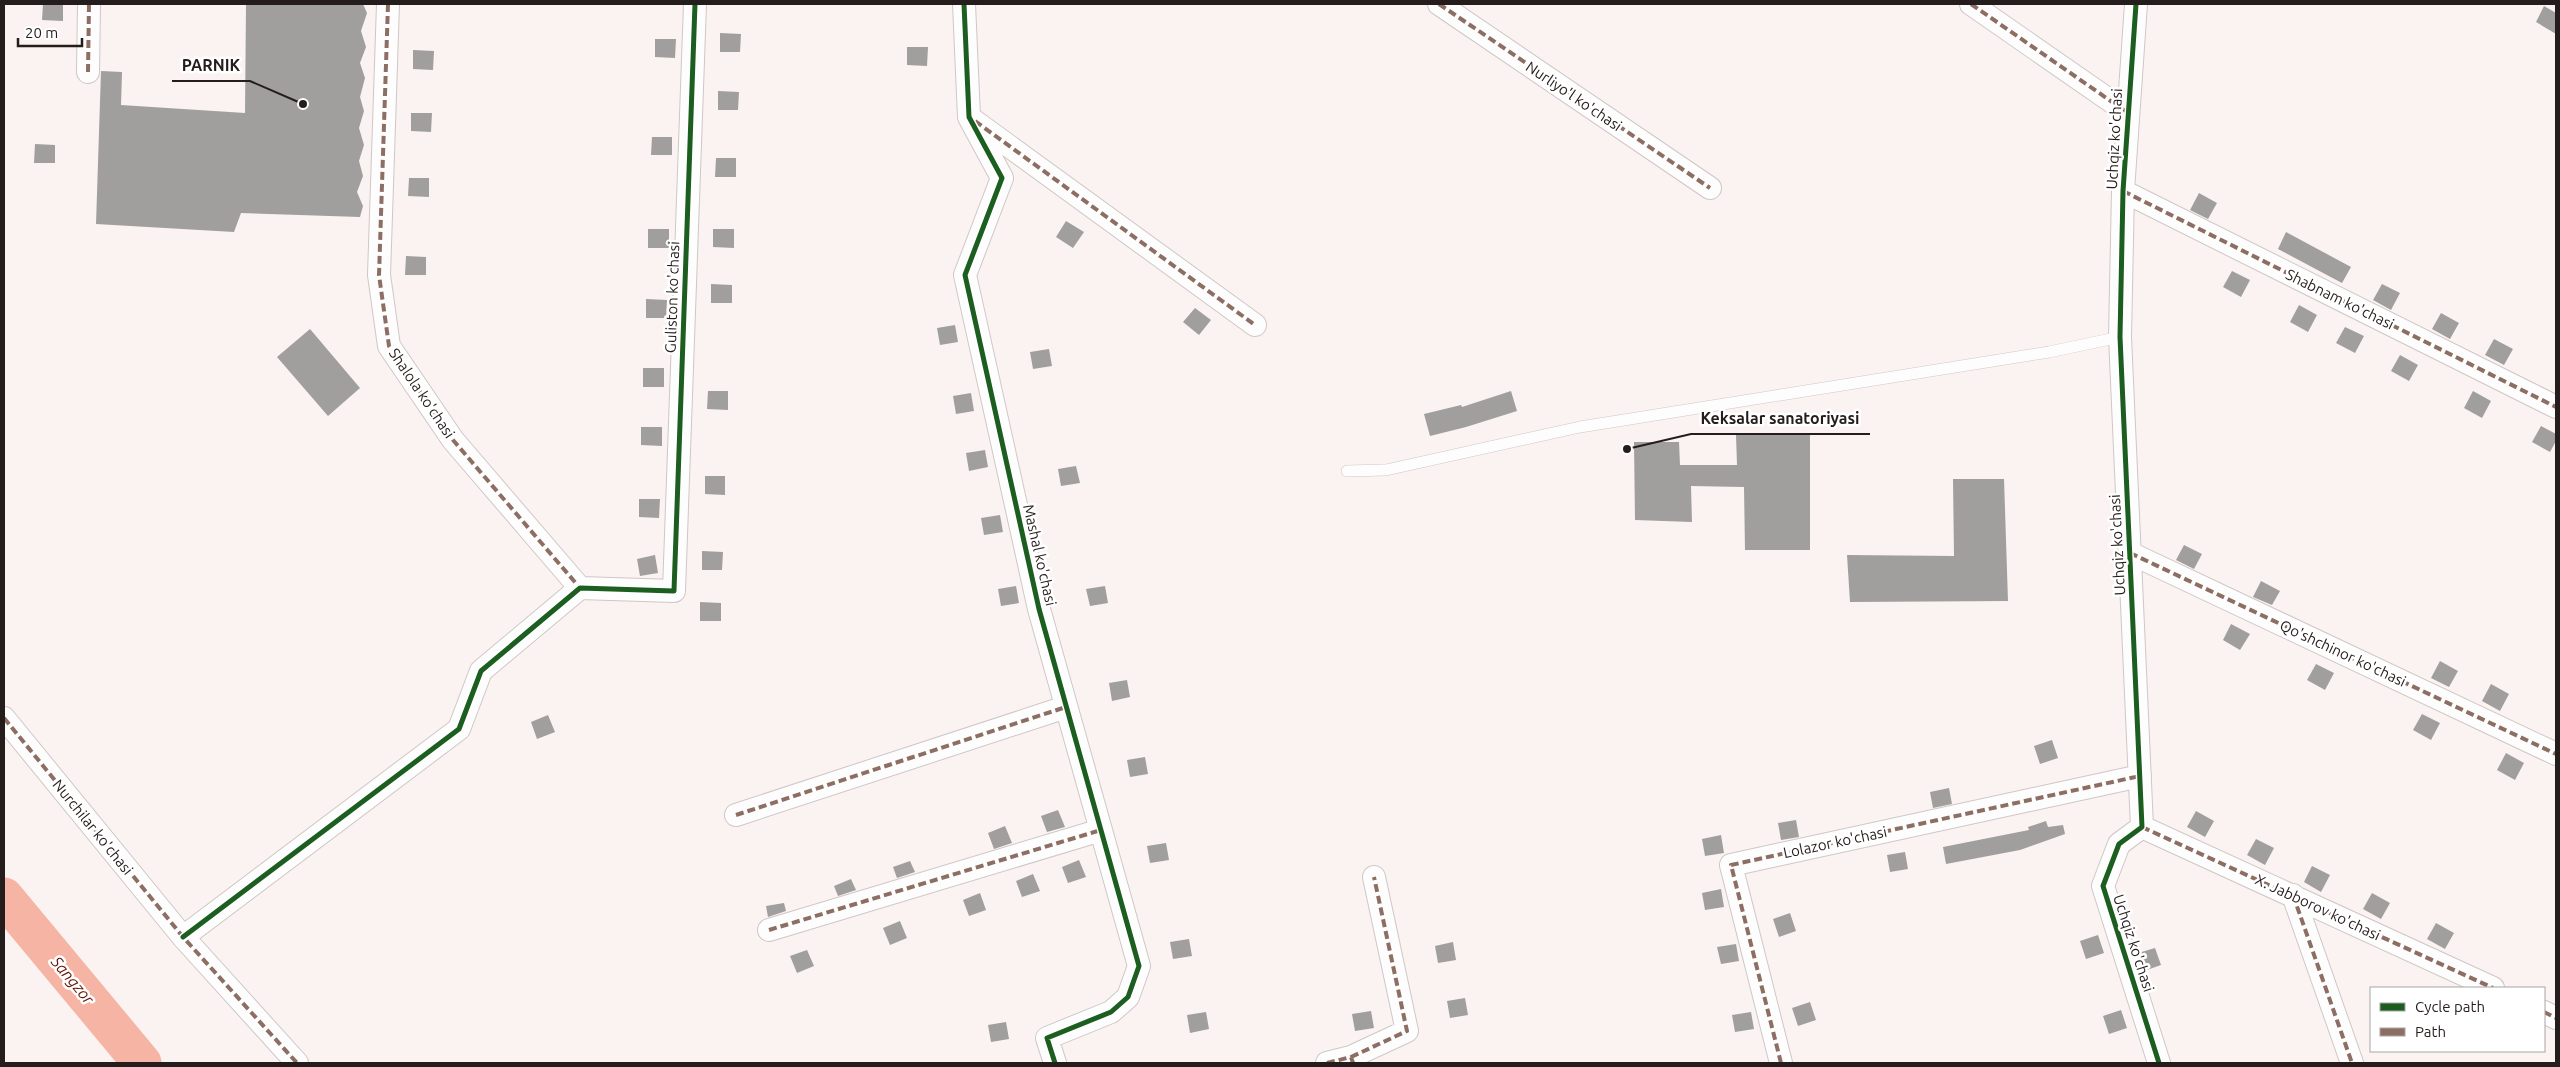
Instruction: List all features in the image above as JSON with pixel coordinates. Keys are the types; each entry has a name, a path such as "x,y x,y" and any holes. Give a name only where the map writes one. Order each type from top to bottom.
{"street":[{"path":"88,72 89,4"},
{"name":"Shalola ko'chasi","path":"388,4 378,276 389,346 453,440 580,588"},
{"name":"Guliston ko'chasi","path":"580,588 674,591 695,4"},
{"name":"Mashal ko'chasi","path":"964,4 968,117 1002,178 966,275 1039,609 1139,966 1128,997 1111,1012 1047,1038 1056,1063"},
{"name":"Nurliyo'l ko'chasi","path":"1439,4 1710,188"},
{"path":"1970,4 2128,113"},
{"name":"Uchqiz ko'chasi","path":"2136,4 2123,191 2120,337 2142,827 2119,844 2103,886 2160,1063"},
{"path":"968,117 1255,326"},
{"name":"Shabnam ko'chasi","path":"2123,191 2556,407"},
{"name":"Qo'shchinor ko'chasi","path":"2130,553 2556,754"},
{"path":"183,937 459,729 481,671 580,588"},
{"path":"736,815 1066,707"},
{"name":"Nurchilar ko'chasi","path":"4,718 183,937 297,1063"},
{"name":"Lolazor ko'chasi","path":"1781,1063 1731,865 2140,776"},
{"name":"X. Jabborov ko'chasi","path":"2142,827 2491,987"},
{"path":"769,930 1102,830"},
{"path":"1327,1063 1352,1060 1407,1031 1374,877"},
{"path":"2293,895 2352,1063"}],"lane":[{"path":"1347,471 1386,470 1580,427 2049,352 2120,337"}],"building":[{"path":"43,4 63,4 63,21 42,20"},
{"path":"246,4 363,4 367,13 361,31 366,47 360,63 365,78 360,97 364,111 359,128 364,145 359,161 363,176 357,192 363,206 360,217 241,213 234,232 96,224 101,71 122,72 121,105 245,113"},
{"path":"2544,6 2556,13 2556,34 2536,22"},
{"path":"720,33 741,34 740,52 720,52"},
{"path":"655,39 676,39 675,58 655,57"},
{"path":"907,47 928,47 927,66 907,65"},
{"path":"413,50 434,51 433,70 413,69"},
{"path":"718,91 739,92 738,110 718,110"},
{"path":"411,113 432,113 431,132 411,131"},
{"path":"652,137 672,137 672,155 651,155"},
{"path":"35,144 55,145 55,163 34,163"},
{"path":"716,158 736,158 736,177 715,177"},
{"path":"409,178 429,178 429,197 408,196"},
{"path":"2199,193 2217,203 2208,219 2190,210"},
{"path":"1066,221 1084,232 1073,248 1056,237"},
{"path":"648,229 669,229 669,248 648,248"},
{"path":"713,229 734,229 734,248 713,247"},
{"path":"2286,232 2351,267 2342,283 2278,249"},
{"path":"406,256 426,257 426,275 405,275"},
{"path":"2232,271 2250,280 2241,297 2223,287"},
{"path":"711,284 732,285 732,303 711,303"},
{"path":"2382,284 2400,293 2391,310 2373,300"},
{"path":"646,299 667,300 666,318 646,318"},
{"path":"2299,305 2317,315 2308,332 2290,322"},
{"path":"1195,308 1211,320 1199,335 1183,322"},
{"path":"2441,313 2459,323 2450,339 2432,329"},
{"path":"955,325 958,342 940,345 937,328"},
{"path":"2345,327 2364,336 2355,353 2336,343"},
{"path":"310,329 360,388 328,416 277,357"},
{"path":"2494,339 2513,349 2504,365 2485,355"},
{"path":"1049,349 1052,366 1033,369 1030,352"},
{"path":"2400,355 2418,365 2409,381 2391,371"},
{"path":"643,368 664,368 664,387 643,387"},
{"path":"708,391 728,391 728,410 707,409"},
{"path":"1511,391 1517,411 1430,436 1424,414 1461,405 1462,407"},
{"path":"2473,391 2491,401 2482,418 2464,408"},
{"path":"971,393 974,411 956,414 953,396"},
{"path":"2541,426 2556,434 2556,441 2550,452 2532,442"},
{"path":"641,427 662,427 662,446 641,445"},
{"path":"1736,435 1810,435 1810,550 1745,550 1744,487 1691,486 1692,522 1635,520 1634,442 1679,442 1680,465 1737,465"},
{"path":"985,450 988,467 969,471 966,453"},
{"path":"1076,466 1080,483 1061,486 1058,469"},
{"path":"705,476 725,476 725,495 705,494"},
{"path":"1953,479 2004,479 2008,601 1850,602 1847,555 1954,556"},
{"path":"639,499 660,499 659,518 639,517"},
{"path":"1000,515 1003,532 984,535 981,518"},
{"path":"2184,545 2202,554 2194,569 2176,560"},
{"path":"702,551 723,552 722,570 702,570"},
{"path":"655,555 658,573 640,576 637,559"},
{"path":"2261,581 2280,591 2272,605 2253,597"},
{"path":"1016,586 1019,603 1001,606 998,589"},
{"path":"1105,586 1108,603 1090,606 1086,589"},
{"path":"700,602 721,603 721,621 700,621"},
{"path":"2231,624 2250,634 2240,650 2223,640"},
{"path":"2440,661 2458,671 2449,687 2431,678"},
{"path":"2316,664 2334,673 2325,690 2307,680"},
{"path":"1127,680 1130,697 1112,701 1109,683"},
{"path":"2491,684 2509,694 2500,711 2482,701"},
{"path":"2422,714 2440,723 2431,740 2413,730"},
{"path":"548,715 555,732 537,739 531,722"},
{"path":"2052,740 2058,758 2040,764 2034,746"},
{"path":"2506,753 2524,763 2515,780 2497,770"},
{"path":"1145,757 1148,774 1130,777 1127,760"},
{"path":"1949,788 1952,804 1933,808 1930,792"},
{"path":"1058,810 1065,827 1047,832 1041,816"},
{"path":"2196,811 2214,821 2205,837 2187,827"},
{"path":"1796,820 1799,837 1781,840 1778,823"},
{"path":"2046,821 2048,827 2063,825 2065,834 2020,850 1946,864 1943,847 2029,830 2028,827"},
{"path":"1005,826 1012,843 994,849 988,833"},
{"path":"1721,835 1724,853 1705,856 1702,839"},
{"path":"2256,839 2274,848 2265,865 2247,855"},
{"path":"1166,843 1169,860 1150,863 1147,846"},
{"path":"1905,852 1908,869 1890,872 1887,855"},
{"path":"1079,860 1086,877 1068,883 1062,867"},
{"path":"910,861 915,872 897,878 893,867"},
{"path":"2312,866 2330,875 2321,892 2304,882"},
{"path":"1033,874 1040,891 1022,897 1016,881"},
{"path":"851,879 856,890 838,896 834,886"},
{"path":"1721,889 1724,907 1705,910 1702,893"},
{"path":"980,893 986,910 969,916 963,900"},
{"path":"2372,893 2390,903 2381,919 2363,909"},
{"path":"784,903 786,911 768,917 766,906"},
{"path":"1790,913 1796,931 1779,937 1773,919"},
{"path":"900,921 907,938 890,945 883,928"},
{"path":"2436,923 2454,933 2445,949 2427,939"},
{"path":"2098,935 2104,953 2086,959 2080,941"},
{"path":"1189,939 1192,956 1173,959 1170,942"},
{"path":"1453,942 1456,960 1438,963 1435,946"},
{"path":"1736,944 1739,961 1721,964 1717,947"},
{"path":"2155,948 2161,965 2144,971 2138,953"},
{"path":"807,950 814,966 797,973 790,956"},
{"path":"1465,998 1468,1015 1450,1018 1447,1001"},
{"path":"1810,1002 1816,1020 1798,1026 1792,1008"},
{"path":"2121,1010 2127,1028 2109,1034 2103,1016"},
{"path":"1371,1011 1374,1028 1355,1031 1352,1014"},
{"path":"1206,1012 1209,1029 1190,1033 1187,1015"},
{"path":"1751,1012 1754,1029 1735,1032 1732,1015"},
{"path":"1006,1022 1009,1039 991,1042 988,1025"}],"waterway":[{"name":"Sangzor","path":"4,897 142,1063"}],"marked path":[{"path":"88,72 89,4"},
{"path":"388,4 379,275 389,346 453,440 580,588"},
{"path":"1439,4 1710,188"},
{"path":"1971,4 2128,113"},
{"path":"975,121 1255,325"},
{"path":"2123,191 2556,407"},
{"path":"2130,553 2556,754"},
{"path":"736,815 1066,707"},
{"path":"4,718 183,937 297,1063"},
{"path":"1781,1063 1731,865 2140,776"},
{"path":"2142,827 2491,987"},
{"path":"769,930 1101,830"},
{"path":"1351,1057 1407,1031 1374,877"},
{"path":"2293,895 2352,1063"},
{"path":"2545,1012 2556,1018"},
{"path":"1327,1063 1351,1057 1353,1063"}],"cycle path":[{"path":"183,937 459,729 481,671 580,588 674,591 695,4"},
{"path":"964,4 969,117 1002,178 965,275 1039,609 1139,966 1128,997 1111,1012 1047,1038 1055,1063"},
{"path":"2136,4 2123,191 2120,337 2142,827 2119,844 2103,886 2159,1063"}],"place":[{"name":"PARNIK","path":"303,104"},
{"name":"Keksalar sanatoriyasi","path":"1627,449"}]}
